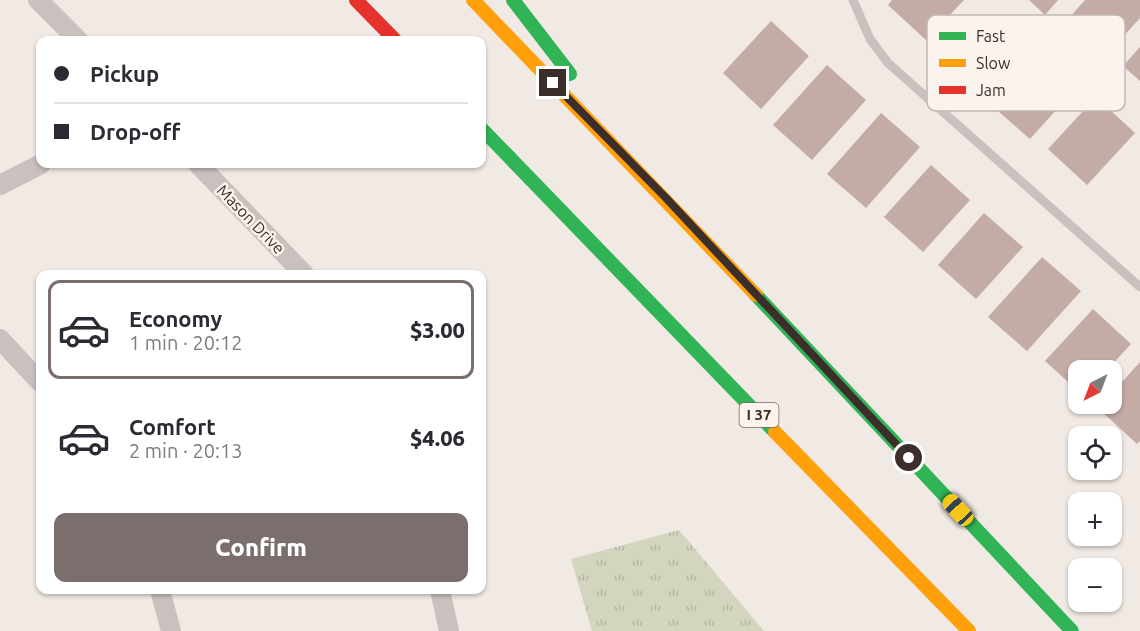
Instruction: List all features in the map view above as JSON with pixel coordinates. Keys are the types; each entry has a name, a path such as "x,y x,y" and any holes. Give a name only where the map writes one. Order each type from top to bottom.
{"highway":[{"path":"356,0 391,36"},
{"path":"372,0 404,36"},
{"path":"472,0 666,198 1072,631"},
{"path":"513,0 578,85"},
{"path":"600,113 666,198"},
{"path":"486,128 549,199"},
{"name":"I 37","path":"486,133 969,631"}],"street":[{"path":"38,0 74,36"},
{"path":"0,185 36,167"},
{"name":"Mason Drive","path":"202,168 300,270"},
{"path":"0,339 36,378"},
{"path":"161,594 171,631"},
{"path":"441,594 449,631"}],"lane":[{"path":"853,0 870,39 888,63 927,98"},
{"path":"942,111 1140,287"}],"green space":[{"path":"679,530 764,631 592,631 571,559"}],"building":[{"path":"892,0 964,0 950,15 927,15 926,40 888,5"},
{"path":"1029,0 1058,0 1045,15"},
{"path":"1085,0 1140,0 1140,18 1125,34 1125,15 1072,15"},
{"path":"771,21 809,56 761,109 723,73"},
{"path":"1140,47 1140,81 1125,68 1125,64"},
{"path":"827,65 866,100 812,160 773,125"},
{"path":"998,111 1055,111 1030,139"},
{"path":"1083,111 1111,111 1135,133 1087,185 1048,149"},
{"path":"881,113 920,147 866,208 827,174"},
{"path":"931,165 970,200 923,252 884,217"},
{"path":"984,213 1023,247 976,299 938,265"},
{"path":"1042,257 1081,291 1027,351 988,317"},
{"path":"1093,309 1131,344 1116,360 1068,360 1068,382 1045,361"},
{"path":"1140,362 1140,441 1137,444 1122,430 1122,426 1118,426 1104,414 1122,414 1122,382"}],"traffic: fast":[{"path":"513,0 570,74"},
{"path":"486,133 775,432"},
{"path":"756,295 1072,631"}],"traffic: slow":[{"path":"473,0 756,295"},
{"path":"775,432 969,631"}],"traffic: jam":[{"path":"356,0 391,36"}],"route":[{"path":"553,83 666,198 909,458"}]}
